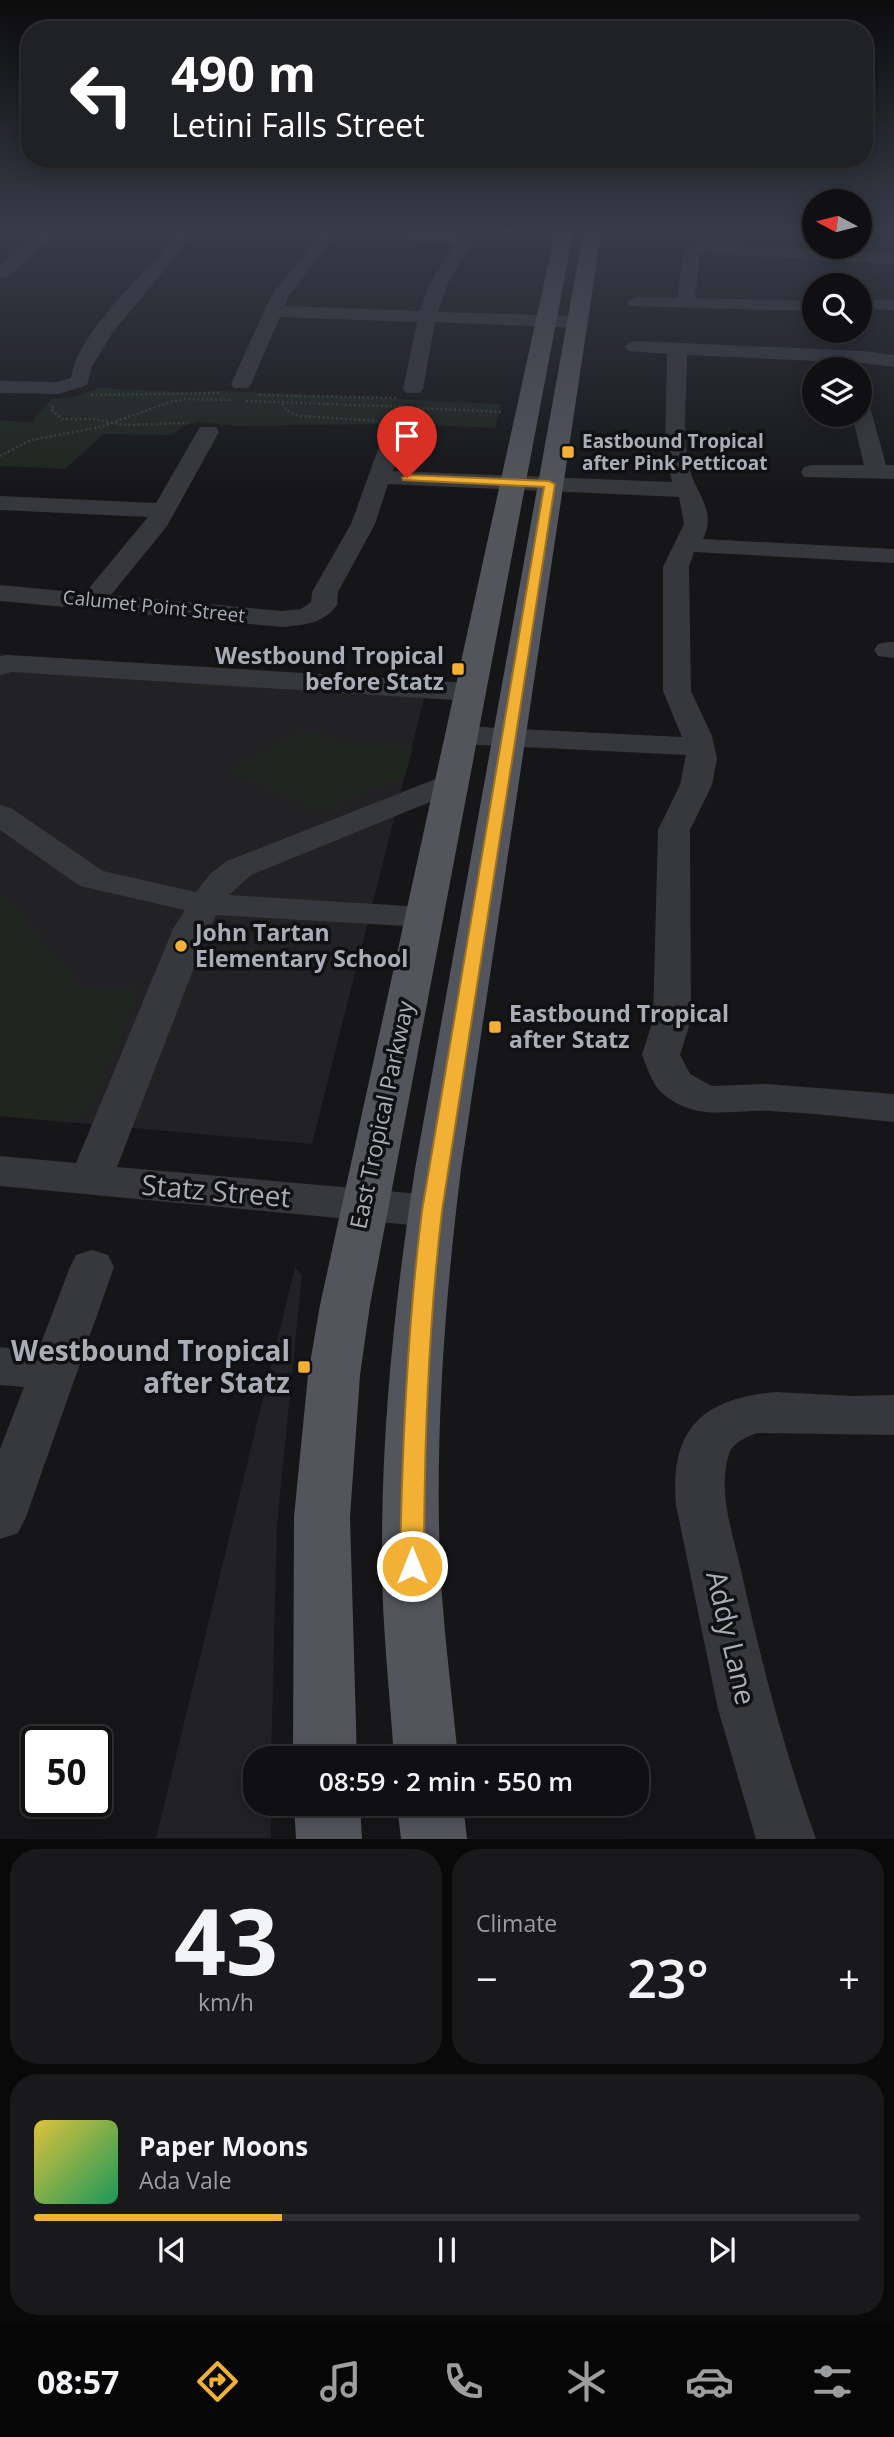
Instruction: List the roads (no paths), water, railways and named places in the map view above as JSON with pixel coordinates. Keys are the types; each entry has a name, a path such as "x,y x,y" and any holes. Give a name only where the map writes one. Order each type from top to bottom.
{"main road":[{"name":"East Tropical Parkway","path":"325,1746 322,1596 327,1450 336,1363 363,1205 465,714 578,319"},
{"name":"East Tropical Parkway","path":"425,1746 412,1566 411,1505 417,1372 432,1211 509,738 546,321"},
{"path":"328,1816 329,1839"},
{"path":"431,1816 434,1839"}],"street":[{"path":"0,387 72,395 80,381 82,368 113,319"},
{"path":"242,384 269,319"},
{"path":"413,389 428,319"},
{"path":"482,319 577,322"},
{"path":"635,347 802,359"},
{"path":"677,349 677,464 695,502 696,523 688,544 677,557 677,691 681,704 691,718 702,759 695,787 680,811 674,830 672,1020 661,1055 675,1083 704,1099 723,1101 767,1097 894,1108"},
{"path":"872,362 894,361"},
{"path":"813,472 885,472 868,427"},
{"path":"93,600 141,545 164,511 208,432"},
{"path":"395,433 381,477 690,490"},
{"name":"Calumet Point Street","path":"0,593 282,619 308,616 324,605 324,592 363,524 381,477"},
{"path":"0,503 164,511"},
{"path":"688,544 719,548 894,556"},
{"path":"0,667 8,663 465,714 509,738 699,747"},
{"path":"91,1179 191,929 223,878 239,868 451,782"},
{"path":"0,815 92,879 205,904 423,917"},
{"name":"Statz Street","path":"0,1171 432,1211"},
{"path":"0,1517 92,1267"},
{"path":"0,1366 54,1371"},
{"name":"Addy Lane","path":"786,1839 743,1694 703,1512 700,1482 702,1464 713,1436 731,1423 761,1412 894,1415"}],"place":[{"name":"Eastbound Tropical after Pink Petticoat","path":"568,452"},
{"name":"Westbound Tropical before Statz","path":"458,669"},
{"name":"John Tartan Elementary School","path":"181,946"},
{"name":"Eastbound Tropical after Statz","path":"495,1027"},
{"name":"Westbound Tropical after Statz","path":"304,1367"}]}
